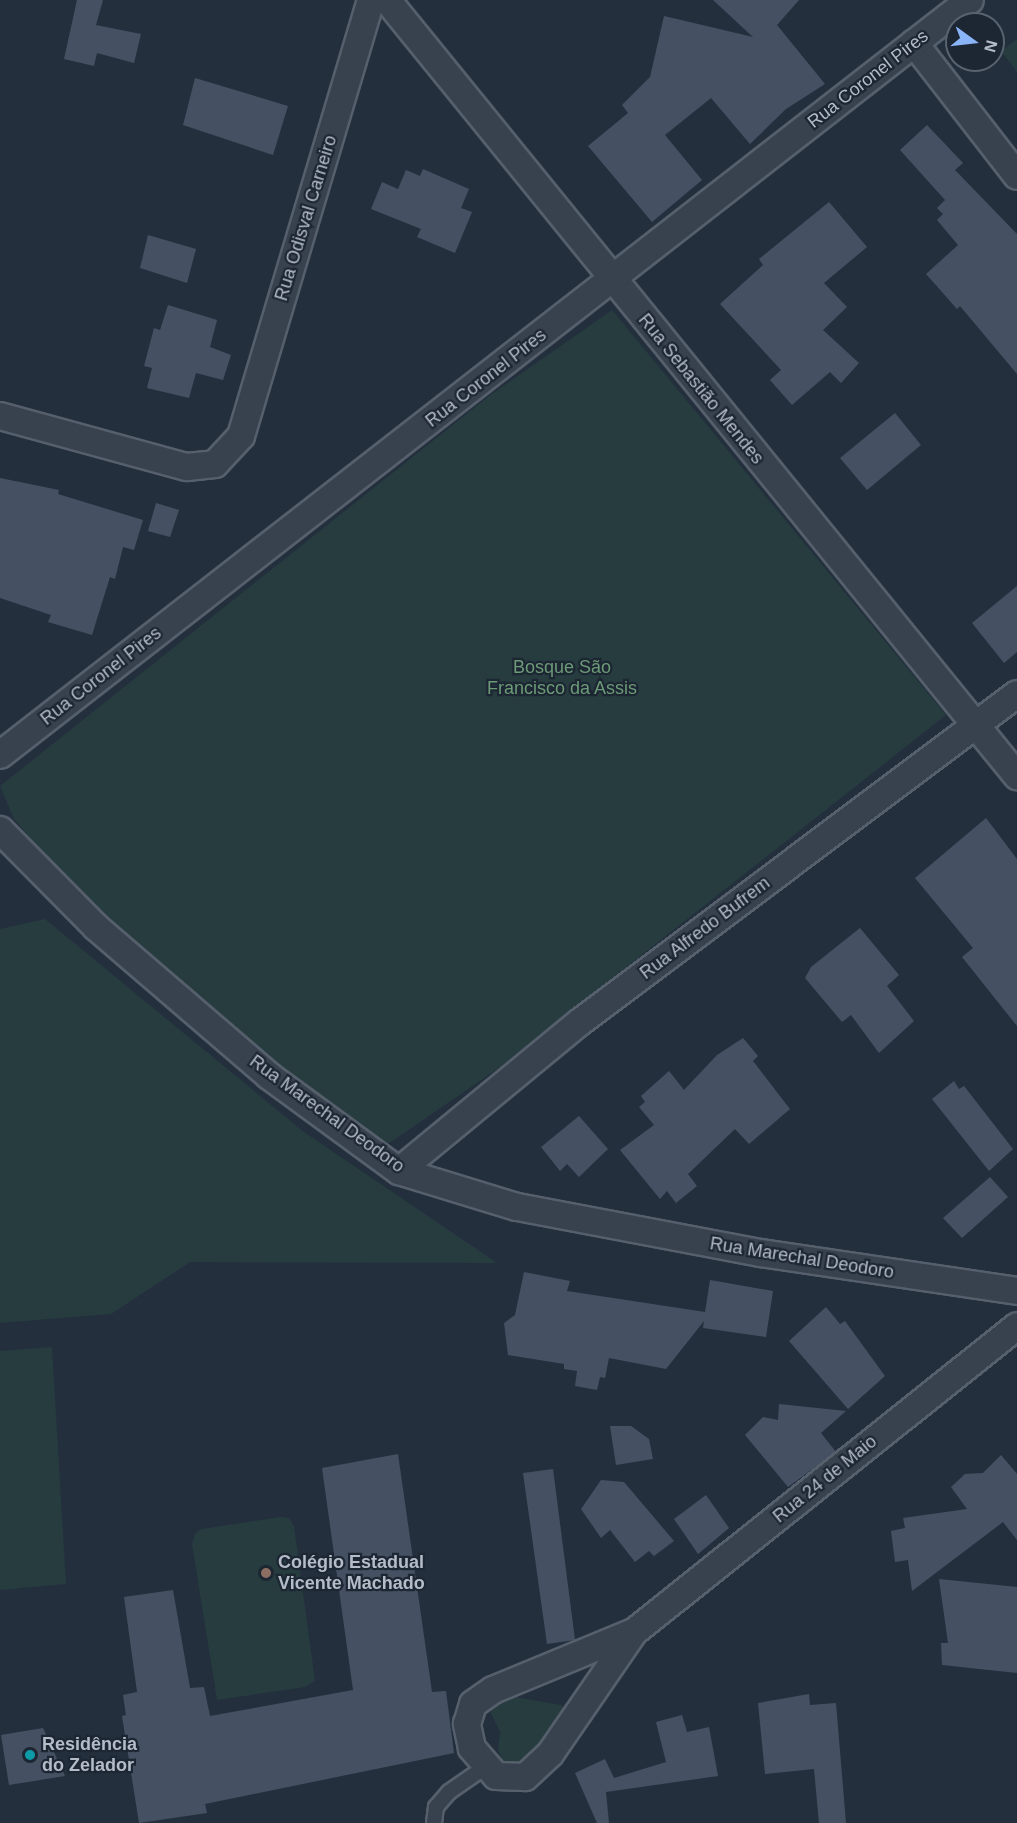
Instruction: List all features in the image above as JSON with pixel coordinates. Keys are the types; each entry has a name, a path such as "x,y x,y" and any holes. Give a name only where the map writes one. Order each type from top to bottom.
{"street":[{"name":"Rua Odisval Carneiro","path":"0,416 187,467 215,464 241,436 372,0"},
{"name":"Rua Sebastião Mendes","path":"387,0 611,279 977,724 1017,776"},
{"name":"Rua Coronel Pires","path":"0,754 969,0"},
{"path":"914,43 1017,176"},
{"name":"Rua Alfredo Bufrem","path":"399,1171 580,1022 1017,694"},
{"name":"Rua Marechal Deodoro","path":"0,830 96,927 269,1077 399,1171 517,1208 761,1253 1017,1291"},
{"name":"Rua 24 de Maio","path":"634,1632 550,1754 525,1778 496,1776 472,1748 467,1724 473,1704 493,1690 634,1632 1017,1326"}],"lane":[{"path":"434,1823 436,1807 449,1792 488,1765"}],"green space":[{"path":"1017,39 1017,72 1005,56 1005,48"},
{"name":"Bosque São Francisco da Assis","path":"612,310 946,715 496,1070 388,1144 276,1069 101,920 14,819 0,786 489,396"},
{"path":"45,919 304,1132 497,1263 190,1262 111,1314 0,1323 0,929"},
{"path":"52,1347 66,1584 0,1590 0,1351"},
{"path":"281,1517 289,1518 294,1526 315,1681 305,1687 217,1700 192,1544 195,1534 201,1529"},
{"path":"510,1696 561,1705 566,1711 529,1768 511,1766 502,1761 498,1749 500,1732 491,1713 492,1703"}],"building":[{"path":"77,0 103,0 96,25 141,34 134,63 97,53 94,66 64,59"},
{"path":"713,0 799,0 777,25 825,84 786,109 750,144 711,98 665,135 702,180 652,222 588,146 628,113 622,105 650,77 664,16 753,37"},
{"path":"195,78 288,106 273,155 183,125"},
{"path":"927,125 963,163 955,170 1017,234 1017,374 960,306 957,309 926,274 958,245 937,220 943,214 937,208 945,200 900,150"},
{"path":"423,169 469,189 461,208 472,212 455,253 417,237 421,229 371,209 382,182 398,189 406,170 420,176"},
{"path":"829,202 867,247 824,283 847,307 823,330 859,363 841,383 830,372 792,405 770,380 781,370 720,304 763,265 759,259"},
{"path":"148,235 196,249 187,283 140,268"},
{"path":"168,305 217,320 210,347 231,355 223,380 196,373 189,398 147,388 152,368 144,366 154,328 160,330"},
{"path":"895,413 921,445 867,490 840,458"},
{"path":"0,478 59,490 58,494 143,520 134,550 123,547 115,579 110,577 92,635 48,622 51,615 0,598"},
{"path":"156,503 179,510 170,537 148,531"},
{"path":"1017,586 1017,652 1004,663 972,623"},
{"path":"986,818 1017,859 1017,1026 962,957 973,948 915,878"},
{"path":"860,928 899,975 887,986 914,1021 879,1053 851,1015 842,1022 805,978 811,967"},
{"path":"743,1038 758,1056 753,1061 790,1109 749,1144 735,1129 688,1174 697,1186 676,1203 667,1191 660,1199 620,1150 654,1125 639,1107 645,1102 641,1096 669,1071 684,1090 717,1055"},
{"path":"954,1081 959,1089 964,1086 1013,1149 989,1171 932,1099"},
{"path":"579,1116 608,1149 579,1177 567,1164 560,1171 541,1147"},
{"path":"990,1177 1008,1197 962,1238 943,1218"},
{"path":"524,1272 570,1281 567,1291 705,1312 710,1280 773,1291 766,1337 703,1328 704,1321 666,1369 609,1358 605,1378 600,1377 597,1390 575,1386 577,1371 564,1369 564,1364 508,1355 504,1323 515,1315"},
{"path":"826,1307 840,1324 845,1321 885,1376 848,1409 789,1341"},
{"path":"779,1404 846,1411 821,1433 836,1452 788,1487 745,1435 763,1417 778,1420"},
{"path":"610,1426 631,1426 649,1439 653,1459 616,1465"},
{"path":"398,1454 432,1692 446,1691 454,1753 205,1804 207,1813 139,1823 122,1716 126,1715 123,1695 137,1692 124,1597 173,1590 190,1688 204,1687 210,1716 353,1690 322,1468"},
{"path":"1001,1455 1017,1474 1017,1540 1003,1522 912,1591 908,1560 895,1562 891,1531 905,1528 903,1518 967,1509 951,1487 965,1474 983,1473"},
{"path":"553,1469 575,1640 547,1644 523,1473"},
{"path":"601,1480 624,1482 674,1541 654,1556 649,1551 635,1562 610,1530 601,1538 581,1509"},
{"path":"706,1495 729,1528 698,1554 674,1519"},
{"path":"939,1579 1017,1587 1017,1673 942,1665 941,1643 948,1643"},
{"path":"809,1694 810,1705 836,1703 846,1823 819,1823 814,1769 765,1774 758,1703"},
{"path":"682,1715 687,1732 709,1727 718,1776 606,1792 609,1823 597,1823 575,1773 605,1759 614,1778 666,1762 656,1722"},
{"name":"Residência do Zelador","path":"43,1728 65,1776 9,1785 1,1735"}],"place":[{"name":"Colégio Estadual Vicente Machado","path":"266,1573"},
{"name":"Residência do Zelador","path":"30,1755"}]}
